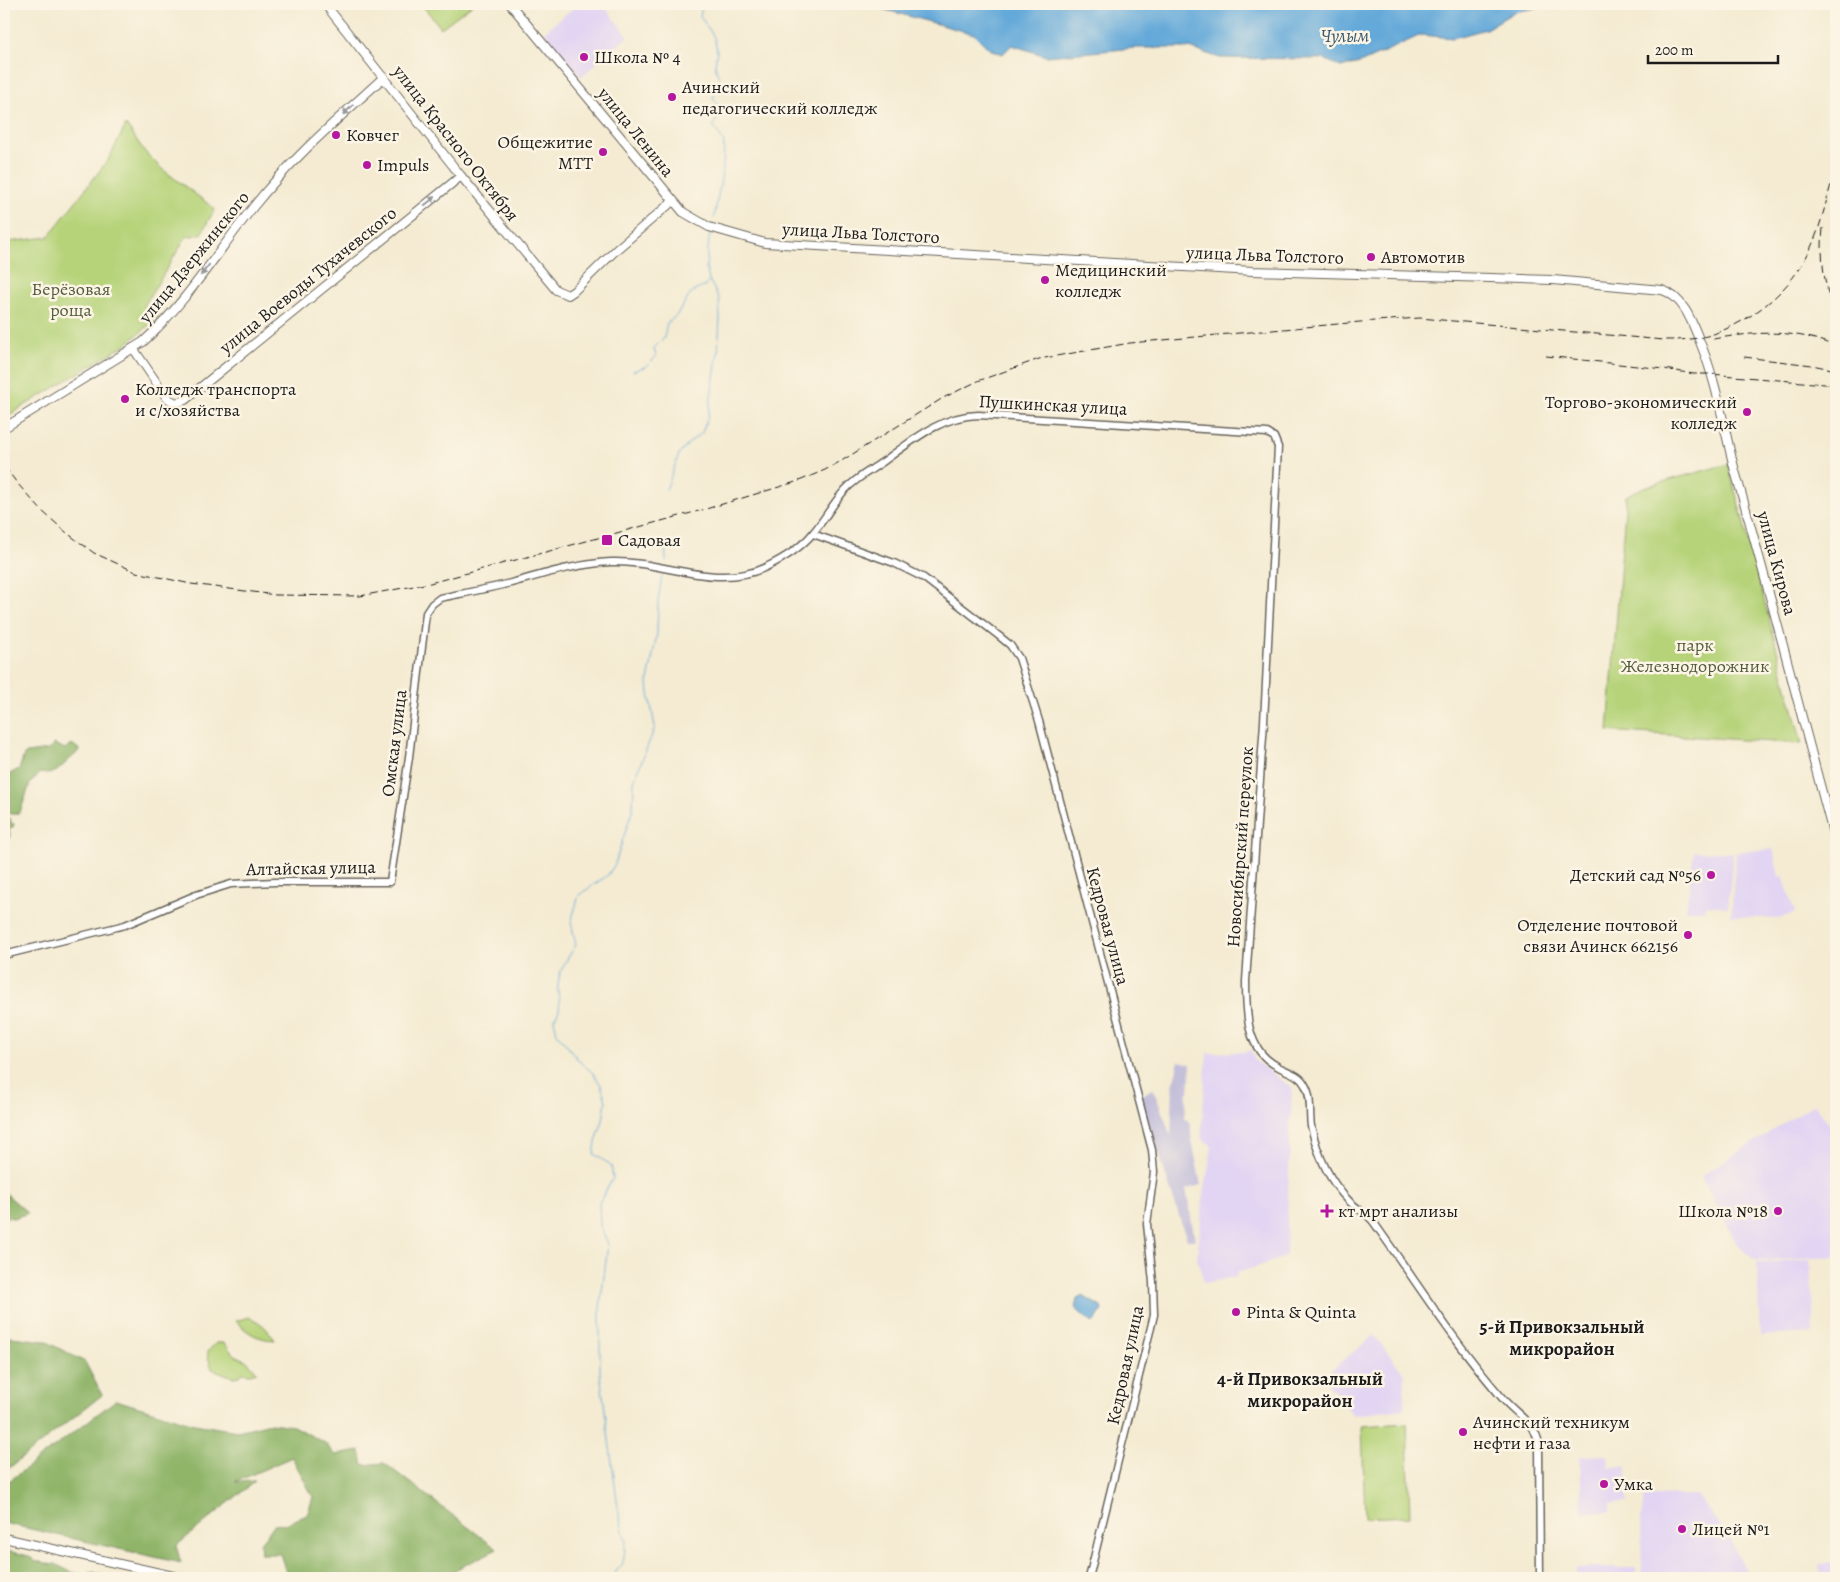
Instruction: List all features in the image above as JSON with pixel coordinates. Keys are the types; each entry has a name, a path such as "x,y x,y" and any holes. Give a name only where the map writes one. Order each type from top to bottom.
{"main road":[{"name":"улица Красного Октября","path":"325,4 461,176 556,290 568,295 617,249 673,201"},
{"name":"улица Ленина","path":"510,4 673,201 690,217 709,227 765,243"},
{"name":"улица Дзержинского","path":"4,428 143,342 161,325 254,205 290,164 384,77"},
{"name":"улица Воеводы Тухачевского","path":"133,348 167,398 176,403 185,400 461,176"},
{"name":"улица Льва Толстого","path":"765,243 1253,271 1552,280 1662,290 1674,295"},
{"name":"улица Кирова","path":"1674,295 1683,307 1702,347 1711,374 1836,844"},
{"path":"4,1538 182,1578"}],"street":[{"name":"Пушкинская улица","path":"428,607 440,598 551,571 599,563 622,562 651,565 688,573 706,574 746,574 762,569 791,552 813,534 839,496 858,478 924,432 961,416 978,415 1250,431 1263,432 1274,437"},
{"name":"Новосибирский переулок","path":"1274,437 1278,447 1264,722 1246,981 1247,1022 1255,1042 1264,1056 1272,1064 1298,1076 1305,1084 1308,1091 1314,1139 1324,1164 1334,1181 1345,1196 1372,1220 1484,1376 1514,1412 1528,1423 1537,1434 1539,1444 1540,1578"},
{"name":"Кедровая улица","path":"813,534 894,563 924,578 999,636 1015,651 1019,658 1039,721 1154,1158 1154,1178 1147,1224 1153,1282 1154,1315 1089,1578"},
{"name":"Омская улица","path":"390,882 409,757 428,607"},
{"name":"Алтайская улица","path":"4,955 125,925 203,893 231,884 390,882"}],"shaded area":[{"name":"Школа № 4","path":"578,4 602,4 628,36 581,77 544,32"},
{"path":"1773,849 1779,877 1783,876 1795,913 1776,919 1731,916 1736,852"},
{"name":"Детский сад №56","path":"1694,851 1733,853 1728,907 1705,905 1704,911 1686,910"},
{"path":"1251,1050 1255,1061 1292,1088 1286,1253 1283,1258 1237,1273 1236,1277 1204,1283 1197,1259 1203,1200 1212,1146 1201,1138 1207,1053"},
{"path":"1179,1061 1191,1064 1185,1118 1191,1124 1191,1136 1201,1185 1186,1189 1195,1240 1187,1240 1140,1097 1153,1088 1171,1136 1173,1084"},
{"name":"Школа №18","path":"1814,1104 1834,1130 1836,1148 1836,1257 1756,1261 1738,1246 1701,1176"},
{"path":"1810,1260 1814,1333 1760,1336 1757,1263"},
{"path":"1374,1335 1405,1375 1404,1409 1353,1415 1323,1377"},
{"name":"Умка","path":"1607,1455 1608,1467 1627,1466 1627,1502 1611,1503 1611,1512 1582,1513 1580,1456"},
{"name":"Лицей №1","path":"1697,1495 1729,1538 1749,1578 1642,1578 1641,1521 1644,1496"},
{"path":"1836,1563 1836,1578 1820,1578 1819,1564"},
{"path":"1576,1568 1636,1568 1636,1578 1576,1578"}],"green space":[{"path":"421,4 473,4 441,28"},
{"name":"Берёзовая роща","path":"126,125 145,152 162,169 215,209 201,234 186,237 144,306 159,317 125,345 4,418 4,239 8,242 48,237 108,160"},
{"name":"парк Железнодорожник","path":"1728,464 1802,744 1608,731 1626,496 1644,487"},
{"path":"54,744 65,749 72,744 80,750 57,771 49,774 40,773 30,784 20,812 12,814 4,811 4,777 19,769 24,755 27,753 48,750"},
{"path":"4,817 11,819 10,822 14,824 9,829 10,836 4,849"},
{"path":"4,1192 28,1213 14,1218 4,1217"},
{"path":"248,1317 263,1326 275,1340 254,1335 236,1321"},
{"path":"4,1336 45,1341 85,1362 102,1395 4,1472"},
{"path":"216,1343 224,1343 234,1355 247,1361 257,1372 250,1374 242,1373 239,1376 233,1377 212,1369 208,1353"},
{"path":"116,1400 194,1424 237,1431 271,1423 293,1426 325,1443 335,1455 360,1451 363,1465 384,1463 497,1549 439,1578 288,1578 280,1554 261,1554 260,1543 274,1525 285,1524 307,1515 313,1497 292,1457 235,1482 255,1481 176,1546 181,1563 4,1523 4,1485"},
{"path":"1407,1423 1410,1516 1365,1518 1362,1426"},
{"path":"4,1552 29,1556 36,1562 56,1564 80,1574 89,1576 89,1573 93,1572 111,1578 7,1578 4,1577"}],"water":[{"name":"Чулым","path":"864,4 1560,4 1514,12 1486,29 1453,38 1421,35 1360,63 1341,67 1324,59 1220,58 1189,48 1136,48 1046,56 1012,45 1003,54 989,49 974,34"},
{"path":"1083,1296 1101,1307 1102,1310 1092,1323 1075,1308 1077,1299"}],"waterway":[{"path":"703,4 700,16 714,37 717,51 715,65 720,82 713,98 723,111 713,125 724,143 723,168 714,218"},
{"path":"666,490 679,454 691,441 702,433 708,416 718,352 720,318 719,298 709,280 706,267 710,231"},
{"path":"633,371 647,366 656,357 654,348 664,338 667,323 676,316 692,292 705,286 709,281"},
{"path":"665,543 666,561"},
{"path":"611,1578 623,1563 626,1542 619,1515 600,1373 600,1308 608,1244 600,1225 599,1203 613,1178 611,1165 594,1154 606,1101 601,1085 593,1073 580,1062 557,1033 554,1019 559,1010 558,985 560,974 576,945 571,922 579,895 608,875 615,864 633,808 634,781 655,727 648,681 657,634 658,602 662,575"}],"railway":[{"path":"4,466 42,511 67,533 94,553 136,572 191,584 276,595 360,596 430,583 706,509 799,481 843,460 943,398 978,381 1039,359 1130,343 1420,318 1663,340 1690,339 1710,335 1746,319 1773,299 1796,274 1816,236 1836,169"},
{"path":"1823,228 1824,273 1828,295 1836,316"},
{"path":"1713,339 1760,333 1776,333 1806,337 1836,347"},
{"path":"1546,356 1694,374 1836,385"},
{"path":"1744,357 1812,365 1836,370"}],"place":[{"name":"Школа № 4","path":"584,57"},
{"name":"Ачинский педагогический колледж","path":"672,97"},
{"name":"Ковчег","path":"336,135"},
{"name":"Общежитие МТТ","path":"603,152"},
{"name":"Impuls","path":"367,165"},
{"name":"Автомотив","path":"1371,257"},
{"name":"Медицинский колледж","path":"1045,280"},
{"name":"Колледж транспорта и с/хозяйства","path":"125,399"},
{"name":"Торгово-экономический колледж","path":"1747,412"},
{"name":"Садовая","path":"607,540"},
{"name":"Детский сад №56","path":"1711,875"},
{"name":"Отделение почтовой связи Ачинск 662156","path":"1688,935"},
{"name":"кт мрт анализы","path":"1327,1211"},
{"name":"Школа №18","path":"1778,1211"},
{"name":"Pinta & Quinta","path":"1236,1312"},
{"name":"Ачинский техникум нефти и газа","path":"1463,1432"},
{"name":"Умка","path":"1604,1484"},
{"name":"Лицей №1","path":"1682,1529"}],"district":[{"name":"5-й Привокзальный микрорайон","path":"1562,1337"},
{"name":"4-й Привокзальный микрорайон","path":"1300,1389"}]}
